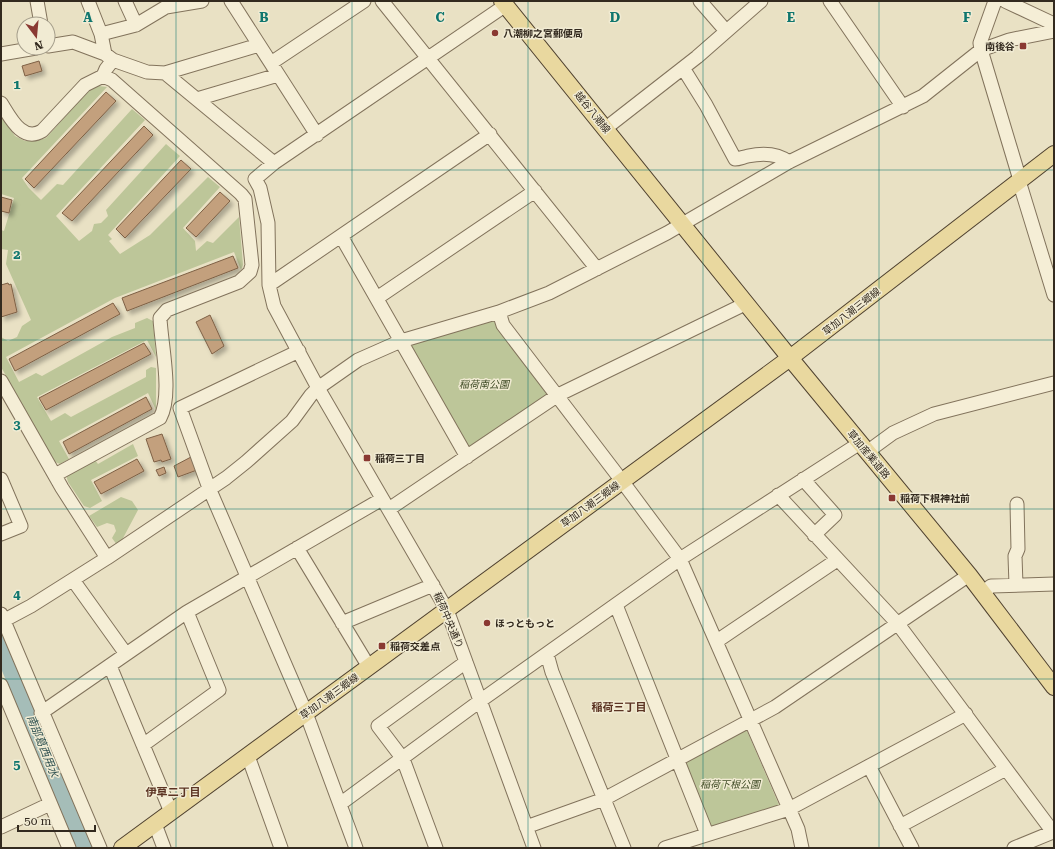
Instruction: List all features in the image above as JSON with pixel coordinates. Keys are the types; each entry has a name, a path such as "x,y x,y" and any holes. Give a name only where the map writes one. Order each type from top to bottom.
{"main road":[{"name":"越谷八潮線","path":"504,3 682,224"},
{"name":"草加八潮三郷線","path":"122,848 790,358 1054,154"},
{"name":"草加産業道路","path":"682,224 863,448 969,575 1054,687"}],"street":[{"path":"37,1 40,16"},
{"path":"1,103 18,128 25,133 36,134 42,131 85,85 103,76 109,57 88,1"},
{"path":"125,1 136,25"},
{"path":"101,34 136,25 166,7 202,1"},
{"path":"231,1 317,135"},
{"path":"271,63 364,1"},
{"path":"382,1 597,269"},
{"path":"700,1 726,31"},
{"path":"606,128 683,68 761,1"},
{"path":"830,1 903,107"},
{"path":"995,1 980,43 981,50 1054,295"},
{"path":"1005,1 1054,24"},
{"path":"165,73 274,163 428,60 504,3"},
{"path":"100,848 2,619 73,580 246,462 292,421 318,388 358,360 401,341 499,312 549,293 682,224 789,162 903,107 939,86 981,50 1009,40 1054,31"},
{"path":"56,45 73,42 147,72 165,73 259,45"},
{"path":"1,54 16,51"},
{"path":"683,68 706,105 735,159 755,155 771,154 782,156 789,162"},
{"path":"197,99 278,75"},
{"path":"55,475 160,418 165,403 163,342 160,323 162,314 174,307 238,282 250,272 252,265 245,199 112,80 103,76"},
{"path":"269,284 490,134"},
{"name":"稲荷中央通り","path":"274,163 255,179 260,188 268,223 269,284 274,306 318,388 447,610 534,848"},
{"path":"377,298 535,191"},
{"path":"341,236 467,457"},
{"path":"42,713 187,612 297,548 385,504 467,457 558,396 747,303"},
{"path":"499,312 503,325 680,559 798,829 802,848"},
{"path":"299,351 180,408 209,488 306,713 356,848"},
{"path":"1,381 55,475 107,558"},
{"path":"340,804 480,701 680,559 804,479 893,433 934,414 1054,383"},
{"path":"1,479 21,526 1,534"},
{"path":"804,479 835,515 814,535"},
{"path":"778,495 898,624 1054,831 1014,848"},
{"path":"1016,585 1015,556 1018,549 1017,504"},
{"path":"297,548 369,667"},
{"path":"717,641 837,560"},
{"path":"526,827 604,800 751,722 969,575"},
{"path":"73,580 126,654"},
{"path":"342,623 433,584"},
{"path":"983,593 991,586 1054,584"},
{"path":"616,605 707,834"},
{"path":"143,745 219,690 187,612"},
{"path":"547,654 552,672 624,848"},
{"path":"436,848 403,759 378,726 466,662"},
{"path":"110,666 171,812"},
{"path":"1,685 69,848"},
{"path":"665,848 789,809 966,714"},
{"path":"248,756 282,848"},
{"path":"869,766 912,848"},
{"path":"900,826 1006,768"},
{"path":"1,827 50,804"},
{"path":"155,824 164,848"}],"green space":[{"path":"99,86 107,87 22,178 28,187 41,200 57,184 63,185 132,109 145,120 56,216 79,241 92,231 94,224 101,223 108,216 106,210 166,144 180,156 108,235 112,239 109,241 120,254 150,235 208,177 220,187 183,228 195,241 196,251 207,241 213,243 239,217 243,265 241,270 234,252 115,298 6,357 19,382 36,373 42,376 112,337 135,328 135,323 147,318 153,321 156,357 147,340 37,397 51,421 65,413 71,417 146,377 146,370 151,367 156,368 156,410 148,393 59,441 69,459 60,464 55,462 1,367 1,337 8,341 17,337 22,326 31,320 6,264 8,250 1,249 1,230 4,231 14,198 1,194 1,116 15,136 25,141 35,141 46,138 91,88"},
{"name":"稲荷南公園","path":"493,320 547,391 545,398 473,447 467,446 410,348 412,344"},
{"path":"133,444 138,456 91,480 102,501 90,508 84,506 68,482 66,475 95,460 98,464"},
{"path":"121,497 132,501 138,510 122,540 117,545 112,538 116,531 114,525 107,523 97,527 89,516"},
{"name":"稲荷下根公園","path":"742,730 747,731 779,805 778,808 713,828 708,826 684,766 686,761"}],"building":[{"path":"39,61 42,71 25,76 22,66"},
{"path":"106,92 116,101 34,188 25,179"},
{"path":"144,126 153,135 72,221 62,213"},
{"path":"181,160 191,169 125,238 116,229"},
{"path":"220,192 230,201 196,237 186,228"},
{"path":"1,197 12,200 9,213 1,211"},
{"path":"233,256 238,268 127,311 122,298"},
{"path":"8,283 9,285 11,284 17,312 1,317 1,285"},
{"path":"113,303 120,314 15,371 9,359"},
{"path":"210,315 224,346 212,354 196,322"},
{"path":"144,343 151,354 46,410 39,398"},
{"path":"146,397 152,409 69,454 63,442"},
{"path":"162,434 171,459 162,462 161,460 154,462 146,439"},
{"path":"191,457 197,470 178,477 174,466"},
{"path":"137,459 144,471 101,494 94,482"},
{"path":"164,467 166,473 159,476 156,470"}],"waterway":[{"name":"南部葛西用水","path":"1,645 85,848"}],"place":[{"name":"八潮柳之宮郵便局","path":"495,33"},
{"name":"南後谷","path":"1023,46"},
{"name":"稲荷三丁目","path":"367,458"},
{"name":"稲荷下根神社前","path":"892,498"},
{"name":"ほっともっと","path":"487,623"},
{"name":"稲荷交差点","path":"382,646"}],"district":[{"name":"稲荷三丁目","path":"619,707"},
{"name":"伊草二丁目","path":"173,792"}]}
